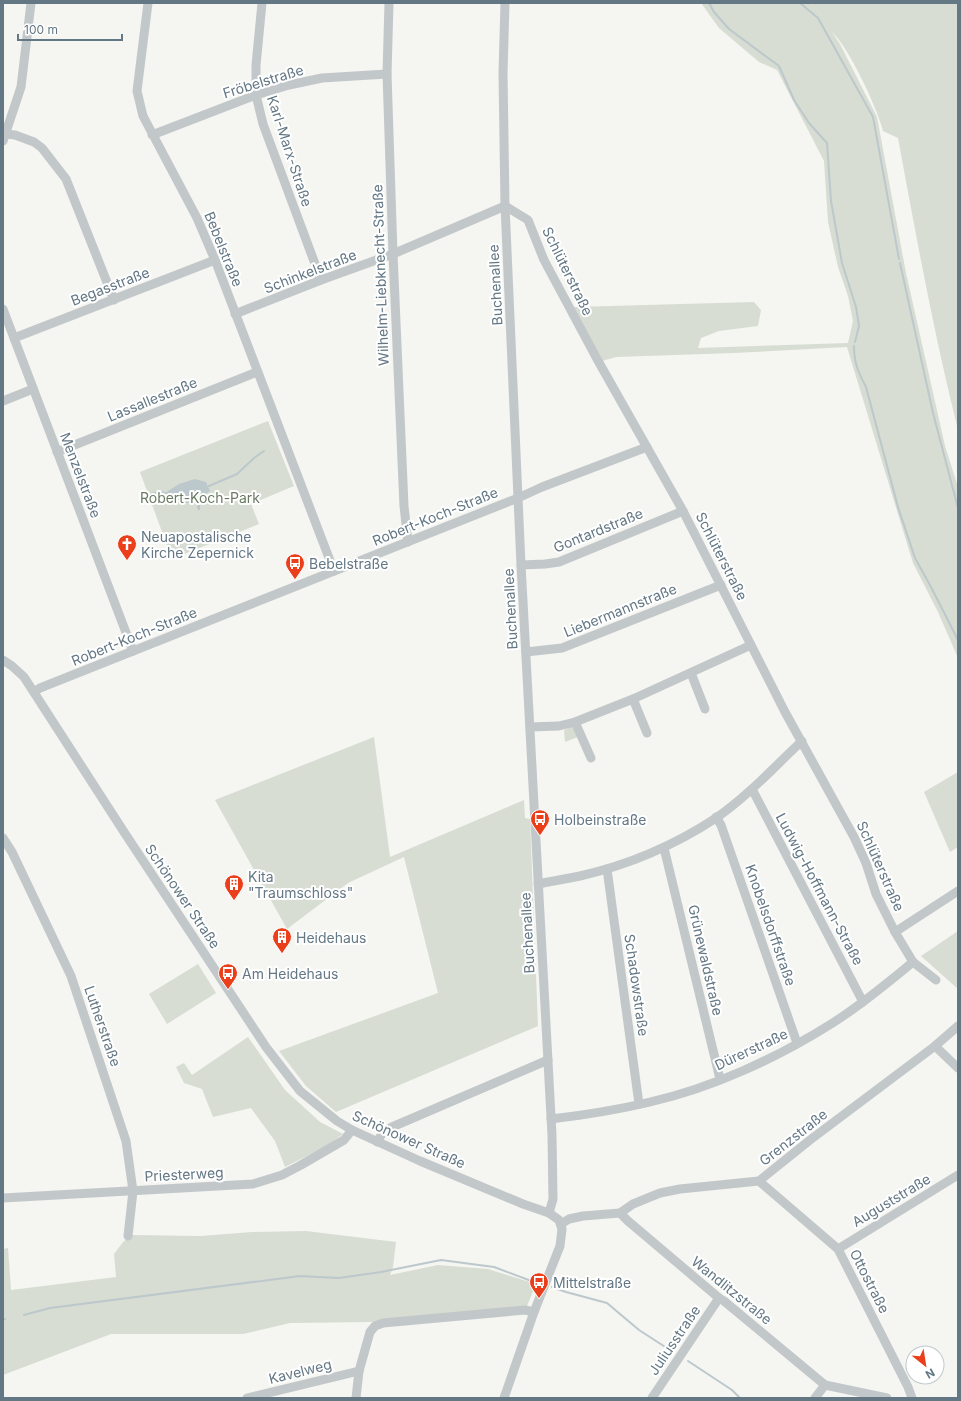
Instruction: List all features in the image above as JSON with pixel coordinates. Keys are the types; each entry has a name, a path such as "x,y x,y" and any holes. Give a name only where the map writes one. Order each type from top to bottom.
{"street":[{"path":"31,3 21,87 4,137 15,135 34,142 42,148 66,179 114,300"},
{"name":"Bebelstraße","path":"148,3 137,91 143,116 197,218 215,260 334,571"},
{"name":"Karl-Marx-Straße","path":"262,3 256,64 256,95 263,124 321,280"},
{"name":"Buchenallee","path":"504,1398 562,1237 555,1218 553,1199 551,1119 521,565 505,206 505,3"},
{"name":"Wilhelm-Liebknecht-Straße","path":"388,4 387,74 393,254 404,506 408,542"},
{"name":"Fröbelstraße","path":"152,135 256,95 322,78 387,74"},
{"name":"Schinkelstraße","path":"235,314 321,280 393,254 505,206"},
{"name":"Schlüterstraße","path":"505,206 528,220 544,260 597,359 683,511 785,712 863,855 876,894 895,932 913,962"},
{"name":"Begasstraße","path":"14,338 215,260"},
{"name":"Menzelstraße","path":"3,309 133,651"},
{"name":"Lassallestraße","path":"58,452 258,372"},
{"path":"3,401 33,389"},
{"name":"Robert-Koch-Straße","path":"34,692 40,688 518,498 542,487 647,447"},
{"name":"Gontardstraße","path":"521,565 559,562 683,511"},
{"name":"Liebermannstraße","path":"526,652 562,648 721,585"},
{"path":"530,727 559,726 574,722 633,699 751,645"},
{"name":"Schönower Straße","path":"3,660 24,677 266,1047 300,1091 337,1121 352,1130 555,1218"},
{"path":"691,673 705,709"},
{"path":"633,699 647,733"},
{"path":"574,722 591,758"},
{"path":"538,884 607,869 664,848 716,817 752,789 802,741"},
{"name":"Ludwig-Hoffmann-Straße","path":"752,789 863,1002"},
{"name":"Knobelsdorffstraße","path":"716,817 721,825 797,1044"},
{"name":"Lutherstraße","path":"3,838 12,852 71,976 126,1141 133,1190 128,1236"},
{"name":"Grünewaldstraße","path":"664,848 720,1079"},
{"name":"Schadowstraße","path":"607,869 640,1104"},
{"name":"Schlüterstraße","path":"895,932 958,891"},
{"path":"913,962 936,980"},
{"name":"Dürerstraße","path":"551,1119 593,1114 640,1104 687,1091 759,1063 797,1044 831,1024 863,1002 913,962"},
{"name":"Grenzstraße","path":"620,1213 633,1204 660,1193 680,1189 759,1181 810,1140 935,1046 958,1026"},
{"path":"935,1046 958,1068"},
{"path":"377,1142 383,1132 392,1127 548,1060"},
{"name":"Priesterweg","path":"3,1198 253,1184 282,1175 301,1165 344,1140 352,1130"},
{"name":"Auguststraße","path":"838,1249 957,1179"},
{"name":"Ottostraße","path":"759,1181 838,1249 908,1387 912,1398"},
{"path":"555,1218 569,1219 581,1216 620,1213"},
{"name":"Wandlitzstraße","path":"620,1213 825,1386 887,1398"},
{"name":"Juliusstraße","path":"652,1398 719,1298"},
{"path":"356,1398 359,1371 370,1332 375,1326 383,1323 525,1310 534,1312"},
{"name":"Kavelweg","path":"247,1398 359,1371"},
{"path":"815,1398 825,1386"}],"green space":[{"path":"701,3 809,3 812,5 811,3 958,3 958,430 933,321 898,138 883,131 862,78 839,40 832,32 840,44 877,117 906,273 945,446 958,487 958,658 938,612 913,563 847,347 616,357 602,361 573,307 754,302 761,310 758,326 719,331 701,338 698,348 848,343 853,321 848,296 838,267 828,222 824,161 777,70 759,62 719,28"},
{"name":"Robert-Koch-Park","path":"268,421 294,486 251,504 259,524 172,559 140,472"},
{"path":"573,726 578,737 565,742 564,730"},
{"path":"374,737 390,857 524,800 525,818 530,819 538,1026 336,1112 306,1086 279,1051 438,993 404,857 348,883 287,929 215,800"},
{"path":"958,772 958,847 950,852 924,792"},
{"path":"958,931 958,989 921,956"},
{"path":"198,964 216,993 167,1024 149,994"},
{"path":"248,1037 285,1090 320,1122 343,1134 322,1148 285,1167 275,1141 251,1108 213,1117 202,1089 184,1083 176,1067 184,1063 192,1075"},
{"path":"306,1231 396,1242 393,1267 390,1275 438,1265 488,1269 536,1284 527,1306 372,1322 290,1323 243,1334 111,1334 3,1375 3,1249 8,1248 11,1290 116,1277 114,1254 123,1242 132,1235 201,1236 252,1232"}],"shaded area":[{"path":"195,479 206,482 210,491 197,500 200,505 200,510 198,510 196,500 186,503 165,493 179,484"}],"waterway":[{"path":"709,3 714,12 729,29 779,66 794,100 809,123 827,143 831,201 842,263 856,307 859,326 855,342"},
{"path":"800,3 818,18 873,117 899,259"},
{"path":"900,263 933,413 958,508"},
{"path":"854,346 857,367 866,387 898,507 915,558 958,640"},
{"path":"209,486 237,474 264,451"},
{"path":"151,494 159,492 165,493"},
{"path":"24,1315 50,1308 300,1276 339,1278 381,1272 441,1260 494,1267 534,1282"},
{"path":"552,1287 607,1303 639,1330 673,1352"},
{"path":"688,1361 732,1390 740,1398"}],"place":[{"name":"Neuapostalische Kirche Zepernick","path":"127,561"},
{"name":"Bebelstraße","path":"295,580"},
{"name":"Holbeinstraße","path":"540,836"},
{"name":"Kita \"Traumschloss\"","path":"234,901"},
{"name":"Heidehaus","path":"282,954"},
{"name":"Am Heidehaus","path":"228,990"},
{"name":"Mittelstraße","path":"539,1299"}]}
